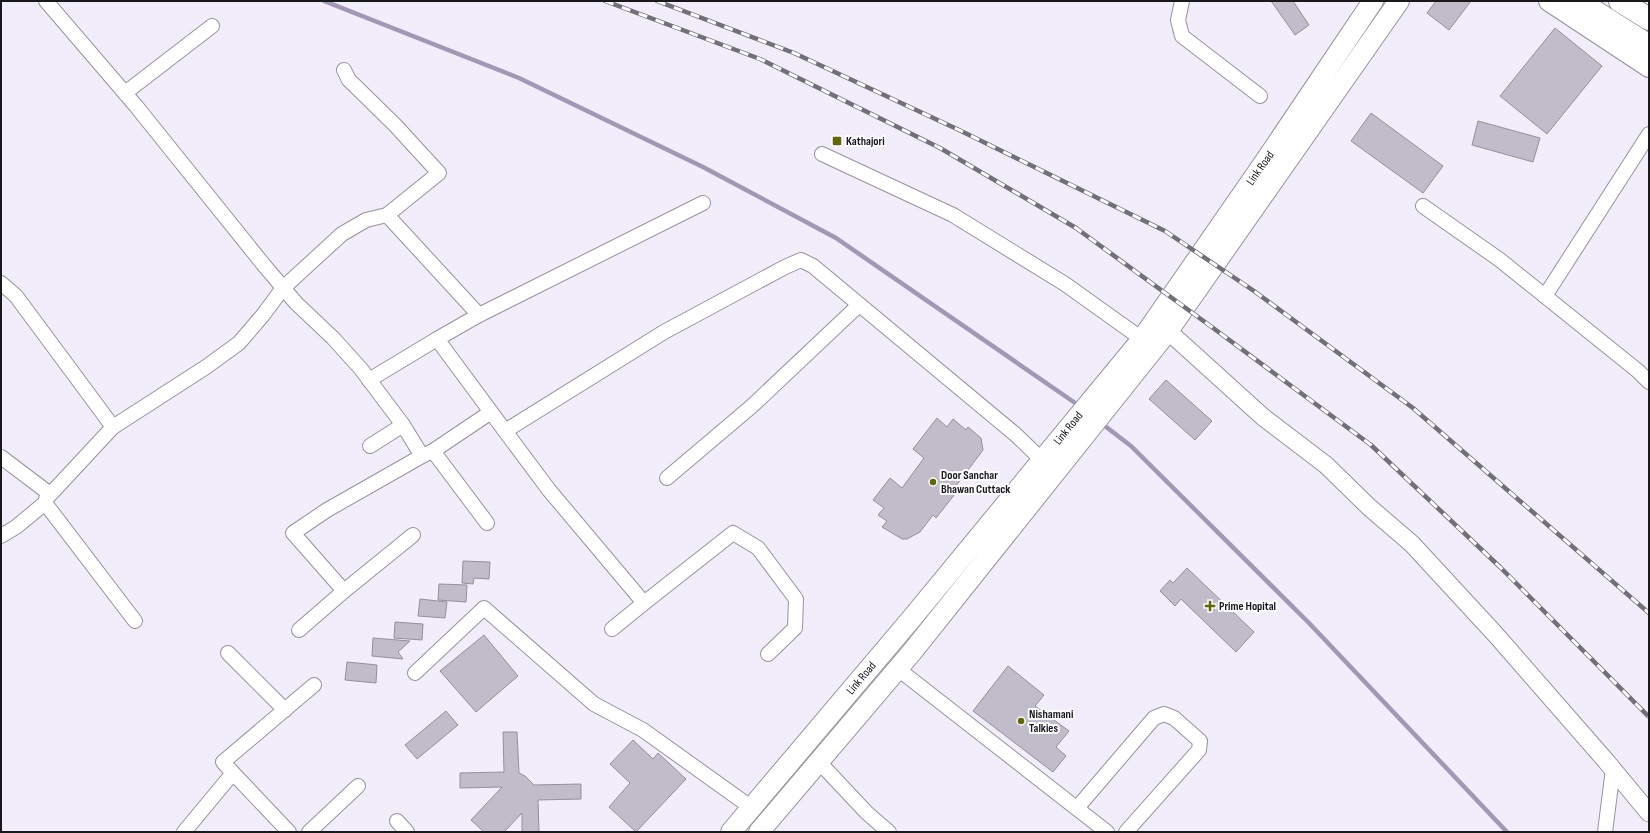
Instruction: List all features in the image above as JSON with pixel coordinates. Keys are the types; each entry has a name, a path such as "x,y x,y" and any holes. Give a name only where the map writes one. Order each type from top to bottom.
{"highway":[{"path":"1578,1 1649,46"},
{"path":"1620,1 1649,19"}],"main road":[{"name":"Link Road","path":"1100,403 1142,339 1266,160 1373,1"},
{"name":"Link Road","path":"760,832 820,763 898,669 1072,437 1100,403 1168,331 1399,1"},
{"path":"1549,1 1649,68"},
{"name":"Link Road","path":"731,832 1042,460 1072,437"}],"street":[{"path":"46,1 125,93 284,288 333,338 369,380 403,425 486,523"},
{"path":"1182,1 1178,20 1182,36 1260,96"},
{"path":"125,93 212,26"},
{"path":"1,536 16,527 48,498 113,427 183,382 239,343 284,288 342,234 366,220 387,216 438,173 395,126 349,80 344,70"},
{"path":"1545,296 1649,134"},
{"path":"822,154 953,215 1065,284 1142,339"},
{"path":"369,380 479,315 703,203"},
{"path":"1423,206 1500,260 1638,370 1649,382"},
{"path":"387,216 479,315"},
{"path":"505,431 664,332 785,267 801,260 813,266 1016,434 1042,460"},
{"path":"1,283 16,296 113,427"},
{"path":"667,478 752,406 859,304"},
{"path":"1168,331 1263,417 1326,465 1368,508 1412,544 1496,635 1613,769 1649,813"},
{"path":"437,339 550,490 644,603"},
{"path":"344,591 293,533 327,510 428,454 491,412"},
{"path":"370,446 403,425"},
{"path":"1,457 48,498 135,621"},
{"path":"612,629 733,533 758,548 796,599 795,628 768,654"},
{"path":"299,630 413,535"},
{"path":"414,673 484,608 594,704 643,730 752,808"},
{"path":"228,653 285,710"},
{"path":"898,669 1107,832"},
{"path":"289,832 223,762 314,685"},
{"path":"1077,808 1154,718 1164,714 1174,718 1200,741 1199,750 1126,832"},
{"path":"820,763 867,813 889,832"},
{"path":"1605,832 1613,769"},
{"path":"184,832 233,773"},
{"path":"309,832 358,786"},
{"path":"397,822 407,832"}],"building":[{"path":"1271,1 1293,1 1309,25 1295,35"},
{"path":"1436,1 1471,1 1449,30 1427,13"},
{"path":"1555,28 1602,66 1547,134 1500,96"},
{"path":"1371,113 1443,166 1423,193 1351,141"},
{"path":"1478,121 1540,138 1533,162 1472,145"},
{"path":"1166,380 1212,421 1195,440 1149,399"},
{"name":"Door Sanchar Bhawan Cuttack","path":"937,418 947,427 953,419 966,430 968,427 981,438 983,450 956,486 959,489 936,518 933,515 920,532 907,539 902,539 882,527 887,521 878,515 884,508 873,500 890,478 902,488 924,458 913,449"},
{"path":"463,561 490,562 489,579 474,578 473,584 462,583"},
{"path":"1187,568 1254,632 1236,652 1181,599 1175,606 1160,591 1170,580 1173,583"},
{"path":"439,584 467,585 466,602 438,600"},
{"path":"420,599 447,602 445,618 418,616"},
{"path":"395,622 423,624 422,640 394,638"},
{"path":"484,635 518,676 476,712 440,671"},
{"path":"373,638 410,641 398,652 403,659 372,656"},
{"path":"347,662 377,665 376,683 345,680"},
{"name":"Nishamani Talkies","path":"1008,666 1044,695 1035,706 1069,731 1056,747 1066,756 1053,772 973,711"},
{"path":"446,711 458,725 417,759 405,745"},
{"path":"503,732 517,732 519,773 525,776 534,785 581,784 581,799 538,800 539,832 522,832 522,813 504,832 484,832 471,820 502,787 460,788 460,773 504,772"},
{"path":"633,740 653,759 658,753 686,779 636,832 609,807 630,783 610,764"}],"waterway":[{"path":"324,1 519,78 703,167 836,238 1081,407"},
{"path":"1101,423 1131,446 1309,623 1507,832"}],"railway":[{"path":"605,1 760,59 940,148 1076,228 1371,445 1500,567 1649,717"},
{"path":"657,1 794,53 959,130 1165,231 1254,291 1413,408 1649,613"}],"place":[{"name":"Kathajori","path":"837,141"},
{"name":"Door Sanchar Bhawan Cuttack","path":"933,482"},
{"name":"Prime Hopital","path":"1210,606"},
{"name":"Nishamani Talkies","path":"1021,721"}]}
